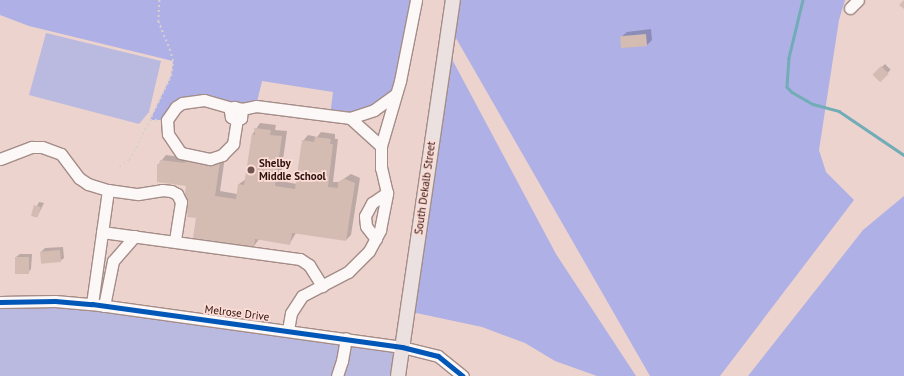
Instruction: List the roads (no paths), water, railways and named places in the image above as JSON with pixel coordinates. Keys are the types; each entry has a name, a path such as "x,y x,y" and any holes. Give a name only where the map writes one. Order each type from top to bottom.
{"main road":[{"name":"South Dekalb Street","path":"398,376 453,0"}],"street":[{"path":"288,330 291,313 298,300 307,292 341,277 369,251 376,239 387,204 387,193 381,168 381,146 406,55 416,0"},
{"path":"850,8 858,0"},
{"path":"237,108 242,116 237,120 233,144 222,155 210,159 182,153 168,134 167,120 176,107 182,103 204,100 237,108 256,106 350,118 374,110 395,96"},
{"path":"350,118 381,146"},
{"path":"0,159 32,147 54,149 61,154 82,181 108,190 138,194 162,190 171,191 181,200 174,241"},
{"path":"92,304 108,190"},
{"path":"376,239 366,226 365,216 372,203 387,193"},
{"path":"178,221 181,222 182,232 197,244"},
{"path":"102,232 300,259 309,265 322,286"},
{"path":"104,306 113,262 135,236"},
{"name":"Melrose Drive","path":"0,302 55,301 92,304 402,346 438,356 463,376"},
{"path":"337,376 342,361 346,338"}],"waterway":[{"path":"803,0 789,58 787,87 792,92 813,104 839,111 904,155"}],"place":[{"name":"Shelby Middle School","path":"251,170"}]}
